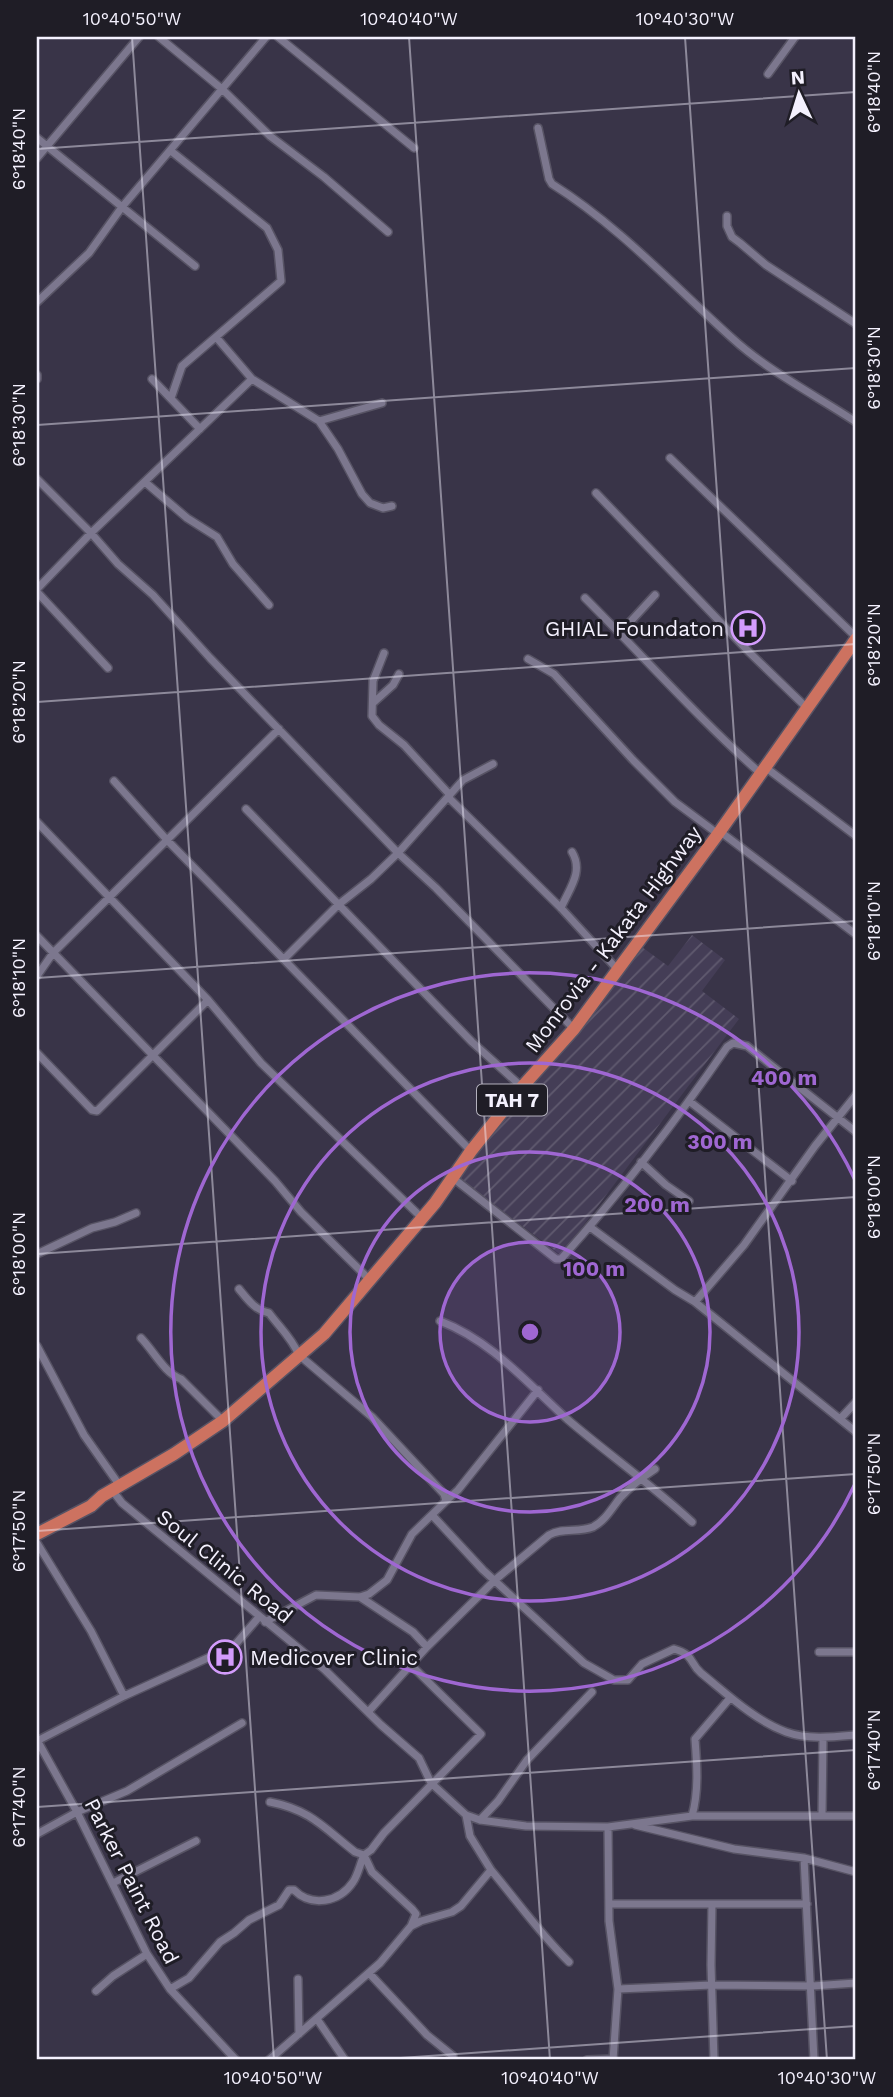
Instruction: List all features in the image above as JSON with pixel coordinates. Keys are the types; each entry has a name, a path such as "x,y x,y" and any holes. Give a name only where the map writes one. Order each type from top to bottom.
{"highway":[{"name":"Monrovia - Kakata Highway","path":"37,1534 91,1506 223,1421 324,1334 453,1178 522,1087 574,1029 718,834 856,638"},
{"name":"Monrovia - Kakata Highway","path":"37,1526 86,1500 111,1491"}],"street":[{"path":"37,158 139,37"},
{"path":"159,37 222,89 270,136 324,177 388,232"},
{"path":"37,302 89,253 122,207 266,37"},
{"path":"278,37 414,148"},
{"path":"768,74 795,37"},
{"path":"538,128 552,184 598,217 691,298 733,339 856,422"},
{"path":"37,138 195,266"},
{"path":"171,151 267,228 278,250 281,281 182,366 171,398"},
{"path":"727,216 727,226 732,237 766,265 856,324"},
{"path":"216,337 252,379 319,421 370,503 383,508 392,506"},
{"path":"152,379 200,429"},
{"path":"108,668 37,590 91,533 252,379"},
{"path":"319,421 382,403"},
{"path":"670,458 856,638"},
{"path":"37,480 118,564 153,595 398,853 436,888 574,1029"},
{"path":"145,482 187,518 218,537 233,564 269,605"},
{"path":"596,493 750,653 807,708"},
{"path":"620,633 655,595"},
{"path":"585,598 714,732 856,836"},
{"path":"384,653 373,681 372,716 404,745 450,797 561,908 618,970"},
{"path":"528,659 554,674 675,802 718,834 722,833 854,933"},
{"path":"373,703 393,685 399,674"},
{"path":"37,976 52,953 279,729"},
{"path":"284,959 338,905 398,853 463,780 494,764"},
{"path":"114,781 167,839 471,1151"},
{"path":"246,809 472,1042 522,1087"},
{"path":"37,822 208,1000 261,1063 421,1217"},
{"path":"561,908 576,879 578,861 572,852"},
{"path":"37,936 370,1280"},
{"path":"37,1053 94,1111 208,1000"},
{"path":"453,1178 559,1260 590,1227 689,1101 727,1047 733,1043 747,1046 856,1132"},
{"path":"695,1302 744,1245 815,1146 856,1095"},
{"path":"689,1101 792,1181"},
{"path":"641,1162 689,1201"},
{"path":"37,1254 92,1228 136,1213"},
{"path":"590,1227 695,1302 856,1432"},
{"path":"239,1289 253,1306 270,1313 280,1329 295,1342 299,1355 372,1417 444,1494 446,1502"},
{"path":"440,1321 479,1340 567,1418 692,1522"},
{"path":"141,1338 155,1352 158,1360 223,1421"},
{"name":"Soul Clinic Road","path":"37,1346 111,1491 122,1503 324,1669 419,1758 432,1783 466,1815 480,1820 526,1826 631,1825"},
{"path":"37,1740 124,1696 234,1646 262,1619 316,1595 360,1597 369,1594 387,1580 412,1534 458,1490 538,1390"},
{"path":"840,1419 856,1402"},
{"path":"369,1711 427,1647 495,1580 557,1530 593,1527 603,1520 639,1479 655,1469"},
{"path":"432,1515 495,1580 584,1663 614,1680 628,1680 642,1664 674,1649 685,1653 694,1661 697,1670 730,1698 787,1732 823,1738 856,1735"},
{"path":"37,1544 91,1631 124,1696"},
{"path":"360,1597 413,1632 427,1647"},
{"path":"818,1652 856,1652"},
{"path":"170,1989 189,1978 220,1942 248,1920 279,1905 289,1890 293,1889 300,1897 316,1902 331,1899 345,1891 354,1881 364,1855 481,1732 412,1665"},
{"path":"480,1820 498,1801 527,1759 592,1692"},
{"path":"692,1816 697,1779 695,1739 730,1698"},
{"path":"37,1834 77,1812 127,1791 242,1723"},
{"path":"822,1816 823,1738"},
{"name":"Parker Paint Road","path":"37,1740 77,1812 147,1954 170,1989 236,2060"},
{"path":"269,2060 380,1963 411,1926 416,1914 373,1872 364,1855 355,1852 310,1815 270,1802"},
{"path":"466,1815 470,1836 491,1870 524,1909 539,1932 569,1962"},
{"path":"631,1825 692,1816 856,1816"},
{"path":"631,1825 734,1849 804,1858 856,1872"},
{"path":"587,2060 613,2060 618,1989 611,1948 608,1827"},
{"path":"113,1883 196,1841"},
{"path":"804,1858 814,2060"},
{"path":"411,1926 452,1912 461,1906 491,1870"},
{"path":"609,1904 807,1904"},
{"path":"712,1904 714,2060"},
{"path":"96,1991 113,1976 147,1954"},
{"path":"369,1973 428,2035 453,2056"},
{"path":"298,1979 299,2034"},
{"path":"618,1989 856,1983"},
{"path":"317,2019 345,2060"}],"shaded area":[{"path":"692,935 725,960 702,991 739,1019 561,1255 457,1177 635,942 668,966"}],"place":[{"name":"GHIAL Foundaton","path":"748,628"},
{"name":"Medicover Clinic","path":"225,1657"}]}
